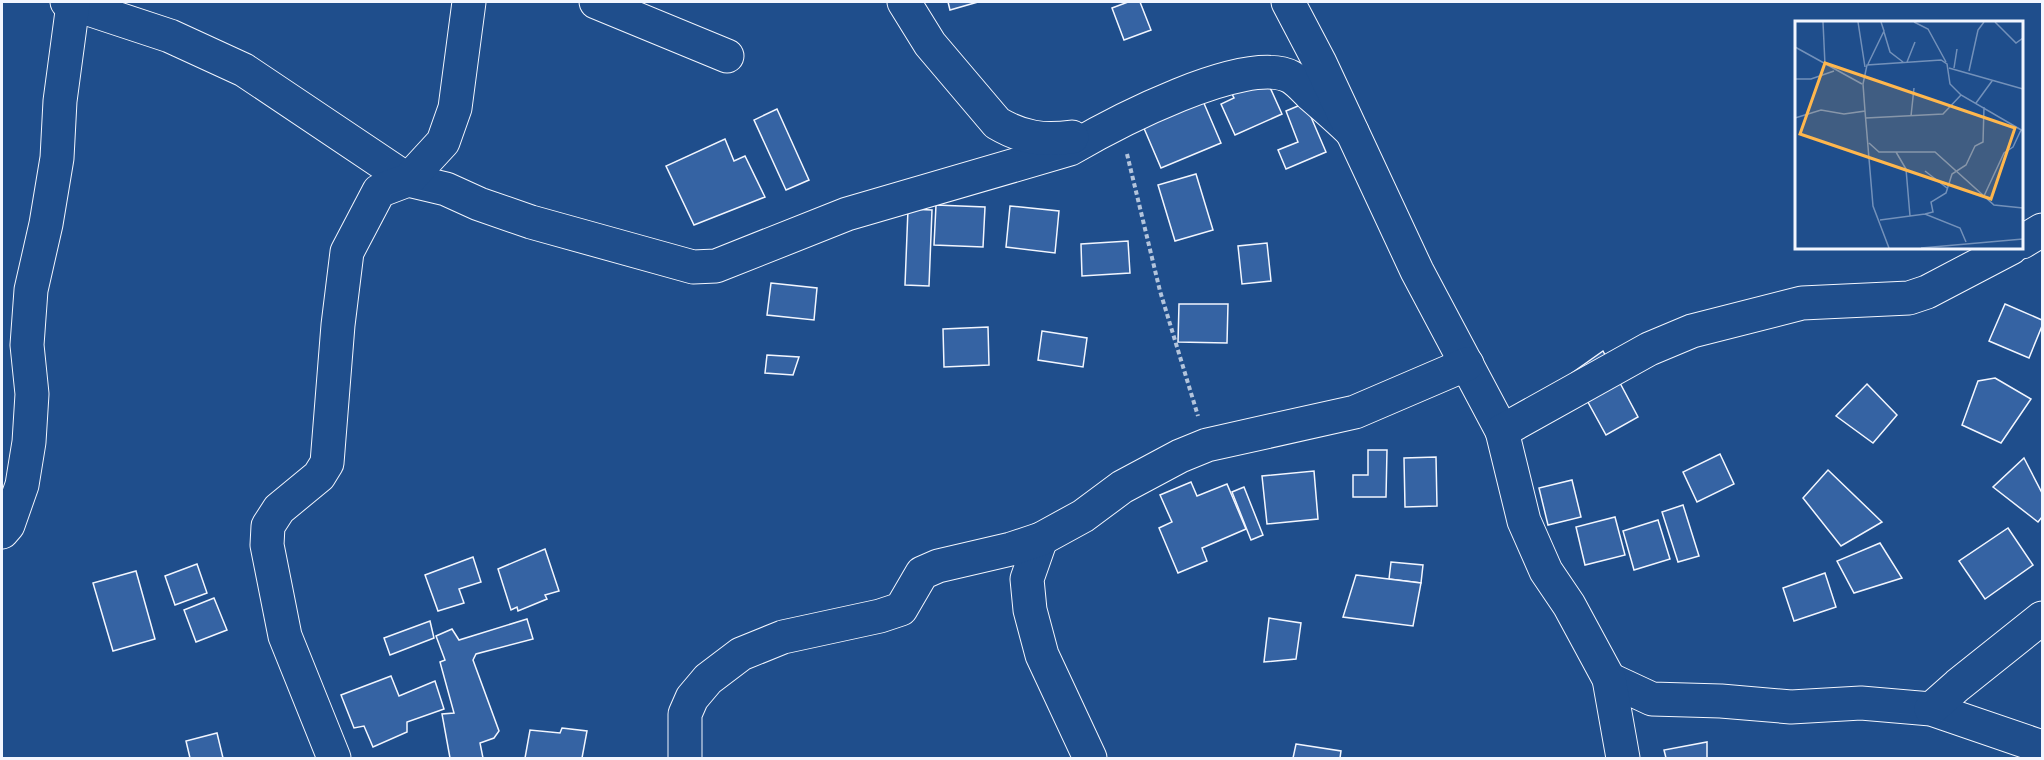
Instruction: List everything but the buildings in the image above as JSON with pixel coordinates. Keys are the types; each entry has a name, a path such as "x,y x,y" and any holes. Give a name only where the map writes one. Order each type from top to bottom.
{"street":[{"path":"334,759 285,636 267,545 268,526 279,509 319,476 327,463 338,325 347,252 379,191 408,180 443,142 455,108 469,2"},
{"path":"596,2 727,56"},
{"path":"904,2 930,44 997,123 1030,138 1050,140 1098,133"},
{"path":"1288,2 1417,271 1502,431 1524,521 1546,571 1569,605 1609,679 1623,759"},
{"path":"2,532 8,525 22,485 29,442 32,393 27,345 31,290 46,224 57,158 70,3 170,36 244,70 408,180 446,189 479,204 555,229 693,267 716,266 847,214 1070,149 1098,133 1189,91 1228,78 1266,71 1279,72 1292,77 1352,132"},
{"path":"2023,241 2043,230"},
{"path":"1502,431 1649,349 1692,331 1802,303 1909,298 1927,292 2009,249"},
{"path":"685,759 685,714 692,698 708,679 741,654 783,638 901,609 922,573 938,566 1011,549 1041,539 1083,516 1122,487 1207,445 1355,412 1467,364"},
{"path":"1041,539 1027,579 1030,610 1042,655 1090,759"},
{"path":"1931,709 2043,618"},
{"path":"1609,679 1652,699 1722,701 1791,707 1861,703 1931,709 2037,750"}],"path":[{"path":"1098,133 1120,143 1128,154 1160,291 1207,445"}]}
